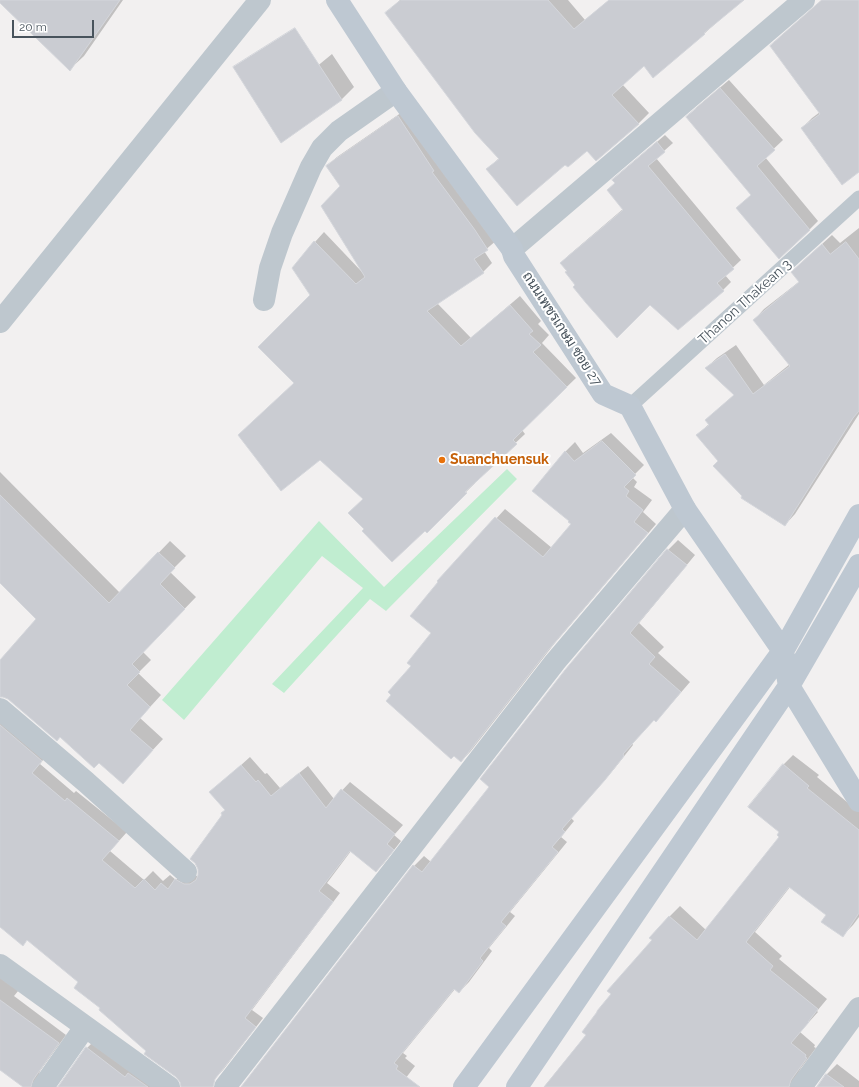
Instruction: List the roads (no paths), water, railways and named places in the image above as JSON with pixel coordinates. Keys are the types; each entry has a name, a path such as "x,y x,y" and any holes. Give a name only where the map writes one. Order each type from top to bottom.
{"main road":[{"name":"ถนนเพชรเกษม ซอย 27","path":"340,1 396,91 512,249 514,256 603,394 630,406"},
{"path":"630,406 685,509 783,650 789,686 859,801"},
{"path":"464,1087 783,650 859,516"},
{"path":"517,1087 789,686 859,565"}],"street":[{"path":"0,322 260,0"},
{"path":"512,249 804,0"},
{"path":"264,300 270,268 282,234 311,167 322,148 339,131 396,91"},
{"path":"225,1087 555,662 685,509"},
{"path":"0,709 86,782 186,872"},
{"path":"0,965 169,1087"},
{"path":"802,1087 859,1008"},
{"path":"43,1087 85,1027"}],"lane":[{"name":"Thanon Thakean 3","path":"630,406 859,198"}],"place":[{"name":"Suanchuensuk","path":"442,460"}]}
